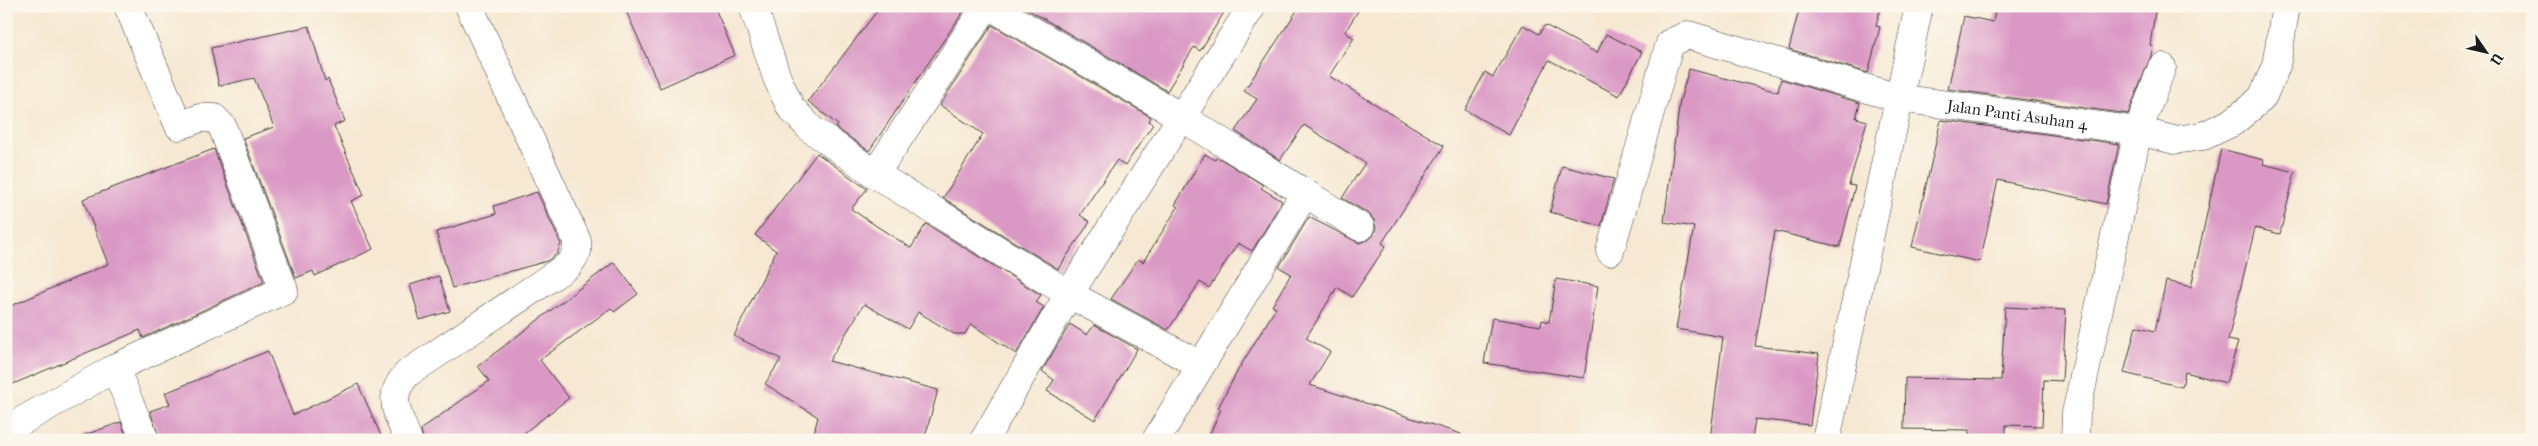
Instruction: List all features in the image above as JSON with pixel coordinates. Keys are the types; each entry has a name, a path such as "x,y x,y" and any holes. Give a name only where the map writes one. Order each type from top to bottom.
{"street":[{"path":"6,430 115,368 284,290 222,126 214,118 200,118 180,126 128,6"},
{"path":"408,440 394,403 400,382 408,373 569,265 577,252 577,241 469,6"},
{"path":"753,6 777,78 791,108 811,128 875,174 1069,294 1200,365"},
{"path":"875,174 986,6"},
{"path":"990,6 1183,118 1360,227"},
{"path":"984,440 1069,294 1183,118 1252,6"},
{"path":"1826,440 1919,6"},
{"name":"Jalan Panti Asuhan 4","path":"1610,252 1670,44 1680,37 1688,35 1898,98 2138,131 2174,140 2204,136 2233,122 2262,98 2276,66 2286,6"},
{"path":"2075,440 2076,413 2138,131 2162,66"},
{"path":"1156,440 1305,193"},
{"path":"115,368 145,440"}],"building":[{"path":"624,6 714,6 735,55 660,88"},
{"path":"881,6 967,6 869,151 836,128 838,125 808,101"},
{"path":"1022,6 1228,6 1200,51 1194,47 1167,91"},
{"path":"1300,6 1361,6 1345,32 1354,38 1329,76 1444,146 1382,243 1386,246 1352,297 1337,287 1306,338 1330,352 1310,385 1461,434 1460,440 1207,440 1221,409 1218,408 1238,370 1276,308 1272,306 1291,274 1279,267 1309,217 1359,243 1373,236 1376,228 1374,220 1369,214 1342,198 1365,163 1304,125 1280,160 1235,131 1257,99 1244,91"},
{"path":"1800,6 1881,6 1876,26 1880,27 1868,73 1789,49"},
{"path":"1996,6 2156,6 2150,45 2153,46 2151,56 2128,114 1948,89 1964,16 1993,22"},
{"path":"992,25 1151,117 1149,121 1153,124 1125,166 1117,160 1080,215 1090,222 1058,269 943,198 983,134 940,105"},
{"path":"1523,25 1539,34 1545,25 1597,53 1606,34 1642,52 1619,96 1549,60 1509,135 1465,110 1485,72 1493,77"},
{"path":"309,26 325,81 328,79 345,121 334,126 364,195 351,201 373,249 315,276 313,271 296,278 243,138 274,127 254,78 219,86 211,48"},
{"path":"1689,69 1778,92 1781,79 1860,103 1856,118 1867,121 1849,185 1855,186 1840,247 1775,231 1755,346 1819,354 1810,425 1755,419 1752,440 1710,440 1723,337 1676,329 1694,227 1664,222 1680,100"},
{"path":"1941,120 2119,144 2106,204 1998,180 1980,262 1912,247"},
{"path":"214,149 264,282 143,338 140,330 6,387 6,308 108,264 83,199"},
{"path":"2221,149 2264,160 2263,164 2295,172 2280,234 2255,228 2228,340 2238,342 2226,383 2185,372 2182,387 2124,373 2136,326 2155,331 2166,281 2191,287"},
{"path":"817,153 867,189 851,209 881,229 911,248 926,224 1041,295 1036,302 1044,307 1016,354 971,324 965,334 954,334 918,312 908,329 864,304 829,361 938,390 924,440 812,440 818,417 765,384 781,359 734,336 776,251 755,235"},
{"path":"1205,154 1215,160 1217,157 1263,185 1261,188 1282,201 1252,251 1238,243 1209,288 1200,282 1168,330 1111,299 1138,259 1143,262 1178,207 1175,205"},
{"path":"1562,166 1614,179 1601,226 1550,212"},
{"path":"537,192 561,244 557,254 547,261 452,288 436,232 496,214 494,206"},
{"path":"614,262 638,294 614,312 611,308 540,360 569,398 515,440 423,440 421,429 489,381 478,366"},
{"path":"439,276 450,311 420,320 410,285"},
{"path":"1556,279 1598,286 1584,378 1484,363 1492,318 1541,326 1542,320 1549,322"},
{"path":"2005,307 2066,310 2062,381 2044,380 2042,426 2006,425 2006,440 1969,440 1969,430 1904,429 1905,378 2001,380"},
{"path":"1070,324 1087,335 1094,325 1137,349 1095,420 1047,391 1054,380 1042,371"},
{"path":"268,351 293,415 358,384 383,440 160,440 150,411 170,404 165,393"},
{"path":"121,422 128,440 82,440 82,436"}]}
